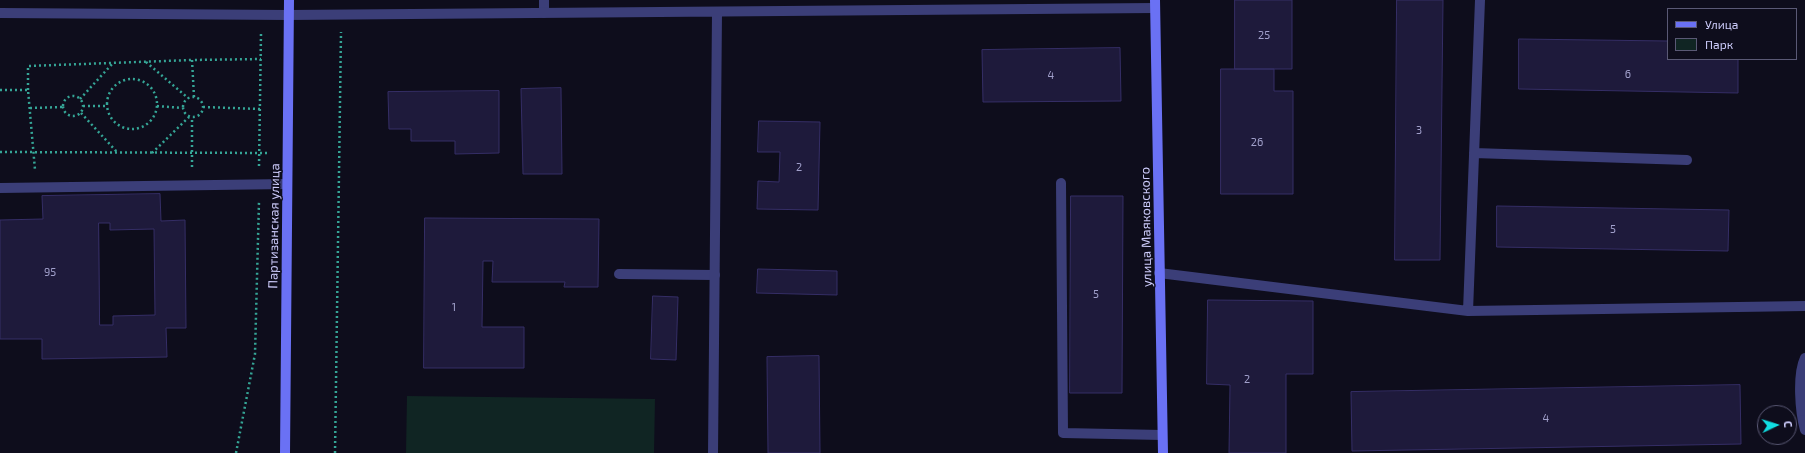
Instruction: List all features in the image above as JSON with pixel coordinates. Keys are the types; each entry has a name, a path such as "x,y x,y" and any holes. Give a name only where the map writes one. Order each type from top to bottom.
{"main road":[{"name":"Партизанская улица","path":"285,453 289,0"},
{"name":"улица Маяковского","path":"1155,4 1163,453"}],"street":[{"path":"544,0 544,14"},
{"path":"1468,311 1480,0"},
{"path":"0,13 261,14 288,16 717,13 1155,4"},
{"path":"713,453 717,13"},
{"path":"1474,153 1687,160"},
{"path":"1061,183 1063,433 1162,435"},
{"path":"0,188 287,184"},
{"path":"1159,273 1468,311 1805,306"},
{"path":"619,274 715,275"},
{"path":"1804,424 1800,368 1805,358"}],"path":[{"path":"236,453 255,354 262,59 261,14"},
{"path":"335,453 341,15"},
{"path":"36,187 28,90 28,66 262,59"},
{"path":"192,60 194,96"},
{"path":"146,62 188,98"},
{"path":"80,99 113,63"},
{"path":"127,79 138,80 148,85 155,95 157,106 154,117 147,125 136,130 125,129 115,124 108,114 107,106 109,92 117,84 127,79"},
{"path":"0,90 28,90"},
{"path":"71,96 78,97 83,102 83,106 83,110 79,115 72,117 65,113 63,107 65,100 71,96"},
{"path":"152,153 191,117 200,115 203,107 200,99 194,96 188,98 184,102 182,108 184,113 191,117"},
{"path":"83,106 107,106"},
{"path":"157,106 182,108"},
{"path":"30,108 63,107"},
{"path":"203,107 260,109"},
{"path":"80,113 117,152"},
{"path":"191,117 191,185"},
{"path":"0,152 288,153"}],"green space":[{"path":"407,396 655,399 654,453 406,453"}],"building":[{"path":"1235,0 1292,0 1292,69 1235,69"},
{"path":"1397,0 1443,0 1440,260 1395,260"},
{"path":"1519,39 1667,41 1667,60 1738,60 1738,93 1519,89"},
{"path":"1120,48 1121,101 983,102 982,50"},
{"path":"1221,69 1274,69 1274,91 1293,91 1293,194 1221,194"},
{"path":"561,88 562,174 523,174 521,89"},
{"path":"499,91 499,153 455,154 455,141 411,141 411,129 389,129 388,92"},
{"path":"759,121 820,122 818,210 757,209 758,181 779,182 780,152 758,152"},
{"path":"160,194 161,221 185,220 186,328 166,328 167,357 42,359 42,339 0,339 0,220 43,219 42,196","holes":["99,223 110,223 110,230 154,229 155,315 113,316 113,325 100,325"]},
{"path":"1071,196 1123,196 1122,393 1070,393"},
{"path":"1497,206 1729,210 1728,251 1497,247"},
{"path":"425,218 599,219 598,287 564,287 565,282 492,282 493,261 483,261 482,327 524,327 524,368 424,368"},
{"path":"758,269 837,271 837,295 757,293"},
{"path":"653,296 678,297 676,360 651,359"},
{"path":"1208,300 1313,301 1313,374 1286,374 1286,453 1229,453 1230,385 1207,384"},
{"path":"819,356 820,453 768,453 767,357"},
{"path":"1740,385 1741,444 1352,451 1351,392"}]}
